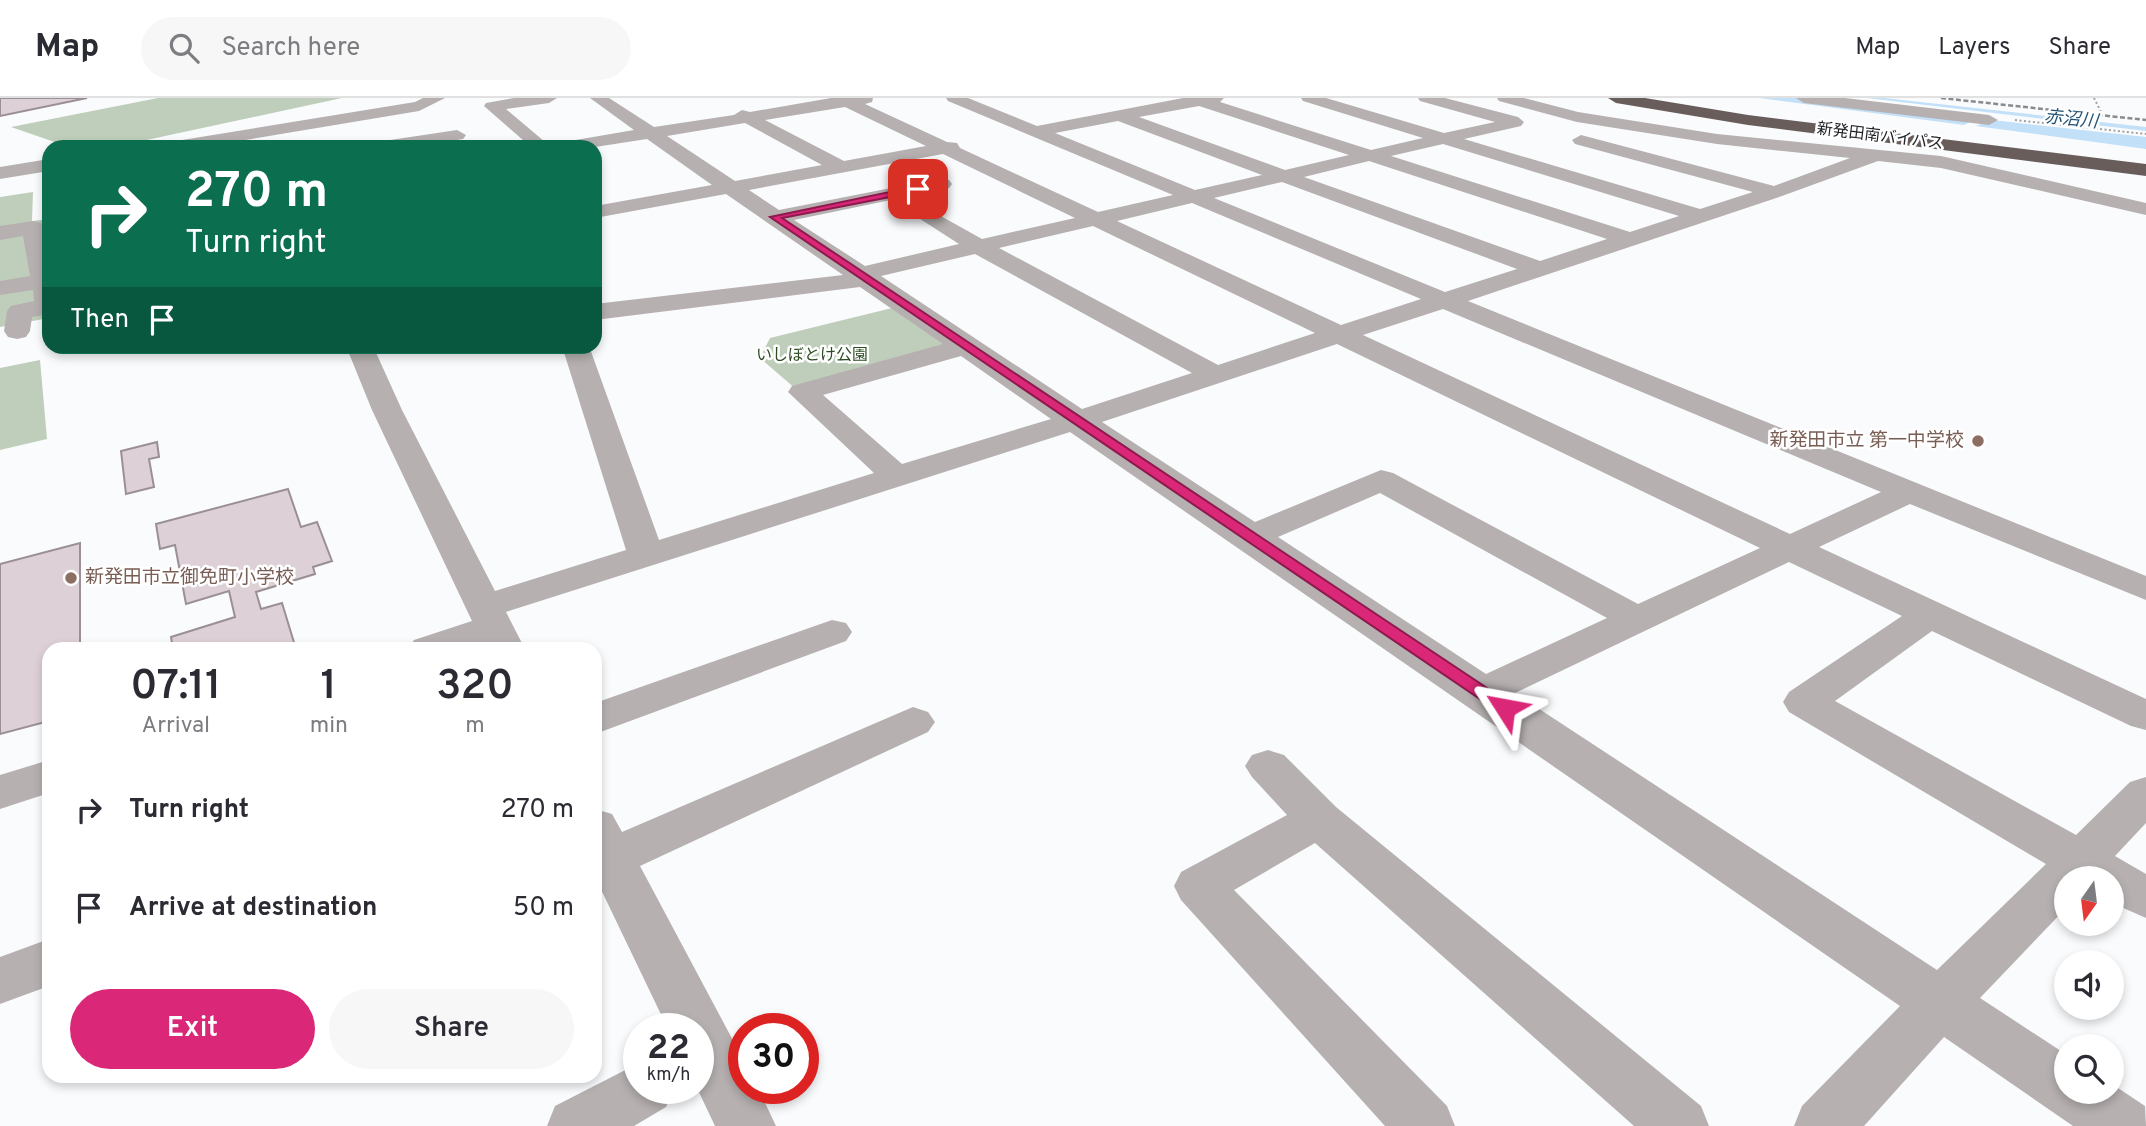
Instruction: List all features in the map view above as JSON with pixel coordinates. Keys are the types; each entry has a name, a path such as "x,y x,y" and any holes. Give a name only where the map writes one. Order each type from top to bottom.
{"highway":[{"name":"新発田南バイパス","path":"1616,98 1760,122 2146,170"},
{"name":"新発田南バイパス","path":"1656,98 1854,127 2146,162"}],"street":[{"path":"256,140 419,106 437,98"},
{"path":"533,140 492,106 549,98"},
{"path":"598,98 2054,1079"},
{"path":"954,98 2146,589"},
{"path":"1309,98 1700,216"},
{"path":"602,311 863,277 979,247 1521,124 1426,98"},
{"path":"1505,98 1577,117 1634,127 1730,141 1941,162 2146,209"},
{"path":"1804,98 1989,120"},
{"path":"602,141 852,99 958,146 1097,220 2146,716"},
{"path":"997,139 1202,99 1628,239"},
{"path":"1083,103 1537,268"},
{"path":"725,105 843,168"},
{"path":"424,140 457,135"},
{"path":"1567,136 1774,192"},
{"path":"602,211 958,146"},
{"path":"449,642 495,627 646,555 1077,420 1336,333 1774,192 1877,155"},
{"path":"0,173 42,166"},
{"path":"1978,170 2020,171 2146,184"},
{"path":"775,217 942,184"},
{"path":"16,207 42,288"},
{"path":"921,211 979,247 1214,374"},
{"path":"0,288 42,301"},
{"path":"9,333 42,307"},
{"path":"897,477 802,392 967,346"},
{"path":"363,354 424,487 495,627"},
{"path":"578,354 646,555"},
{"path":"1250,537 1381,480 1637,619"},
{"path":"1482,692 1910,491"},
{"path":"1930,614 1804,702 2146,898"},
{"path":"602,716 832,632"},
{"path":"686,1013 603,843 913,722"},
{"path":"1268,766 1318,819 1679,1126"},
{"path":"0,792 42,778"},
{"path":"1824,1126 1941,1002 2146,794"},
{"path":"1318,819 1199,886 1425,1126"},
{"path":"0,981 42,965"},
{"path":"714,1067 746,1126"},
{"path":"577,1126 623,1100"},
{"path":"2091,1104 2123,1126"}],"path":[{"path":"2094,98 2102,114"},
{"path":"2008,119 2146,135"}],"green space":[{"path":"158,98 342,98 147,140 49,140 11,127"},
{"path":"33,192 32,221 42,220 42,319 0,327 0,197"},
{"name":"いしぼとけ公園","path":"892,308 950,346 797,390 760,358 770,338"},
{"path":"40,360 47,439 0,450 0,368"}],"water":[{"path":"1759,98 1799,98 1976,119 1964,125"},
{"path":"1992,120 2146,137 2146,149 1976,126"}],"building":[{"path":"0,98 87,98 0,116"},
{"path":"157,442 159,457 149,459 154,487 126,494 121,451"},
{"path":"288,489 301,527 317,522 332,561 313,567 315,574 256,592 261,609 282,603 294,642 172,642 171,637 235,617 229,591 186,604 175,545 160,549 156,524"},
{"path":"80,543 80,642 42,642 42,723 0,734 0,564"}],"waterway":[{"name":"赤沼川","path":"1870,98 2146,129"}],"railway":[{"path":"1941,98 2146,120"}],"place":[{"name":"新発田市立 第一中学校","path":"1978,441"},
{"name":"新発田市立御免町小学校","path":"71,578"}],"route":[{"path":"918,189 775,217 1505,708"}]}
